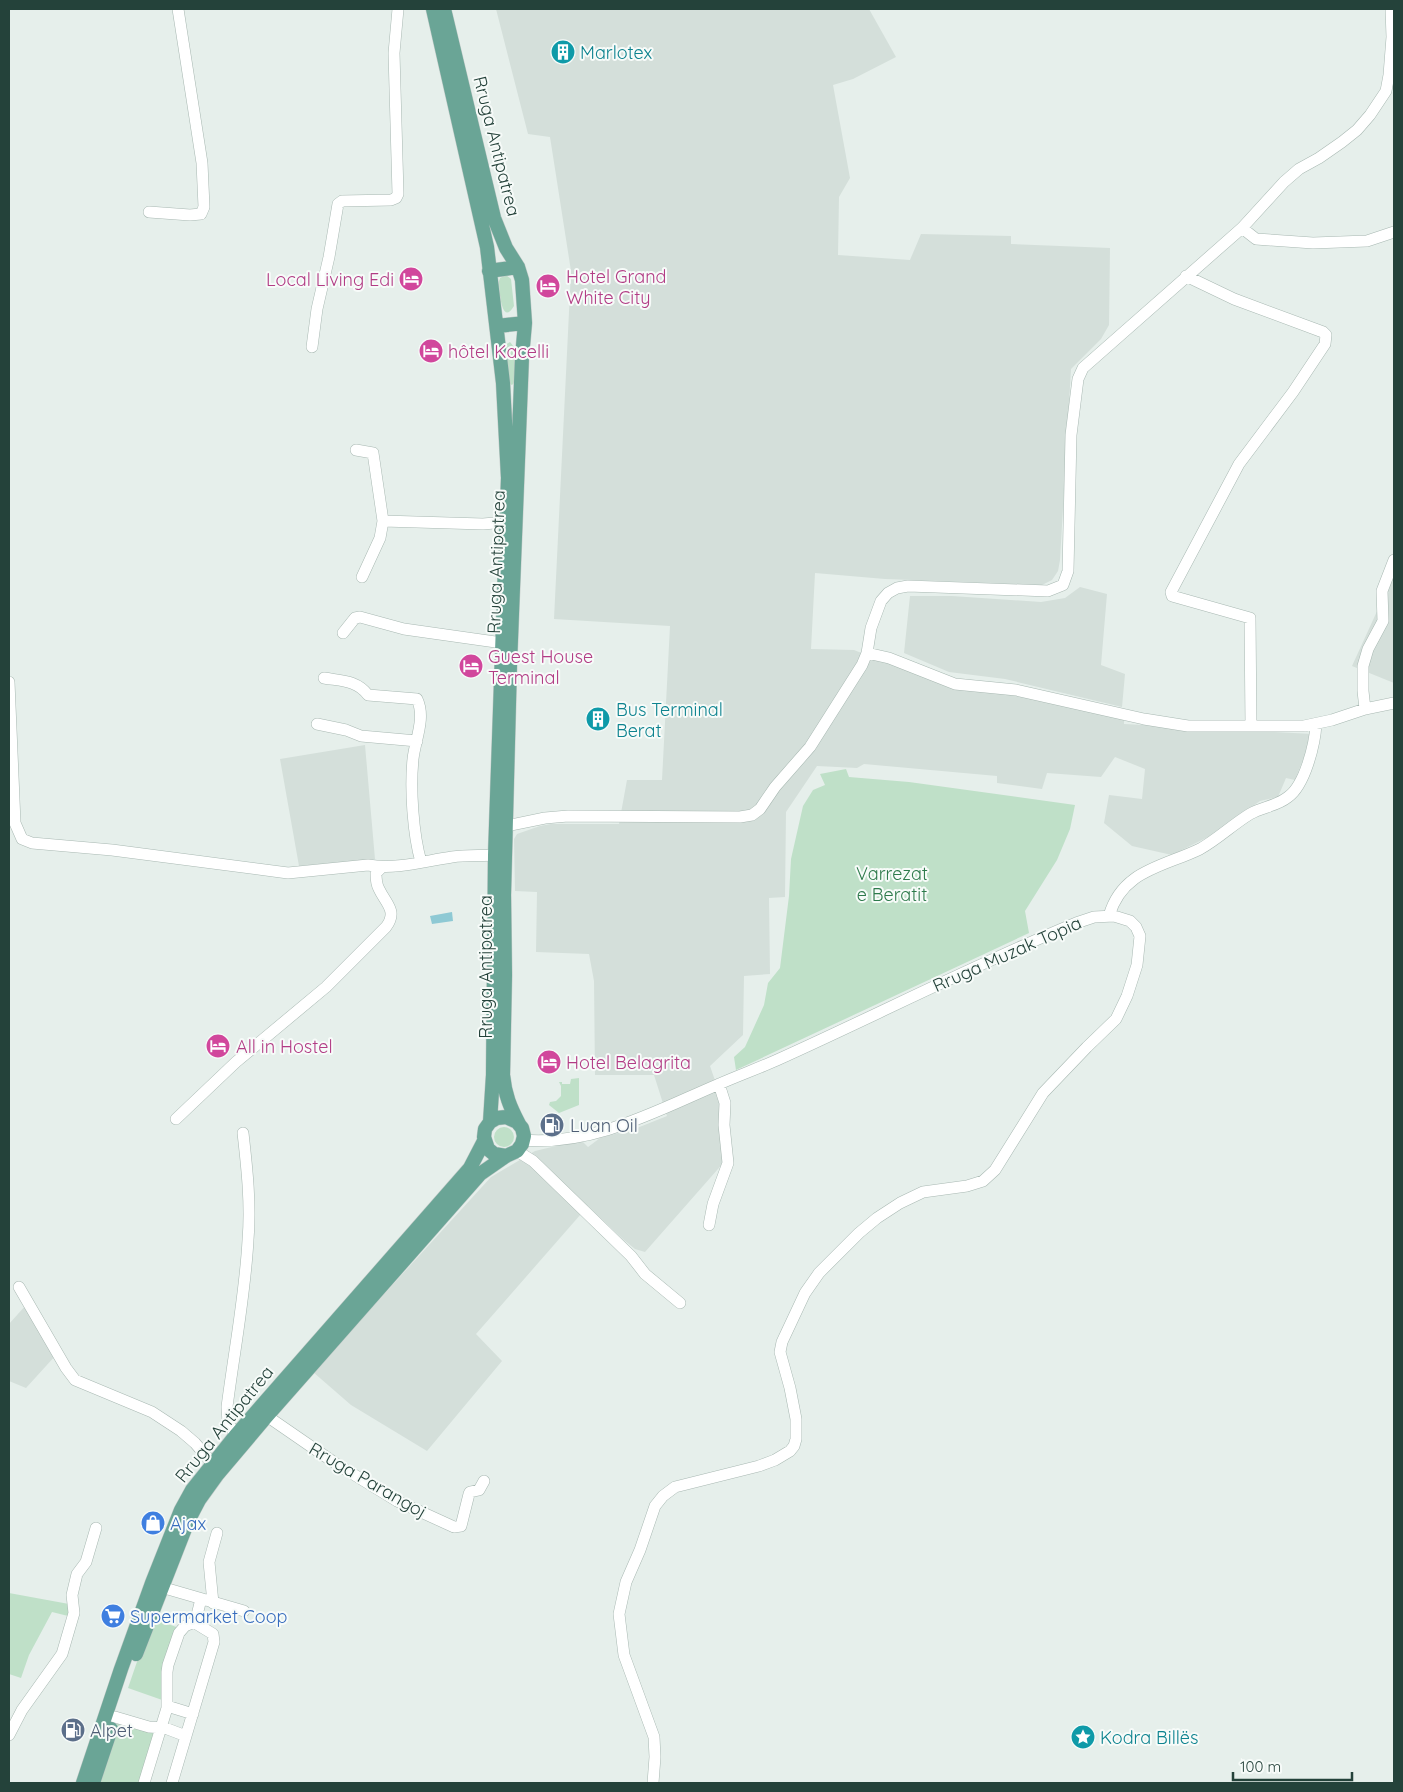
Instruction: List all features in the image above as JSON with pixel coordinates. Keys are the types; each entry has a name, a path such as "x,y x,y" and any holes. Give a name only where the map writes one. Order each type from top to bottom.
{"main road":[{"name":"Rruga Antipatrea","path":"433,9 487,247 497,326 513,478 506,522 506,644"},
{"name":"Rruga Antipatrea","path":"93,1783 129,1673 161,1587 198,1500 262,1413 470,1168 484,1141 484,1133 490,1122 504,896 501,825 513,478 525,323 522,280 518,267 506,248 494,218 444,9"},
{"path":"490,271 518,267"},
{"path":"497,326 525,323"},
{"name":"Rruga Antipatrea","path":"83,1783 124,1660 181,1510 192,1490 236,1435 262,1413 480,1174 516,1149 523,1132 504,1092 503,1075 495,855 501,825"},
{"path":"490,1122 497,1118 506,1117 513,1119 520,1125"},
{"path":"484,1141 488,1149 494,1154 516,1149"}],"street":[{"path":"150,212 190,216 201,214 204,208 202,163 178,9"},
{"path":"312,348 317,309 329,257 338,204 342,201 391,200 396,198 398,194 394,53 398,9"},
{"path":"501,825 568,816 752,816 760,809 775,787 810,747 862,665 867,653 875,614 888,592 908,586 1048,591 1063,585 1068,571 1071,435 1078,379 1083,368 1242,228 1284,182 1299,169 1320,158 1357,130 1386,91 1392,37 1391,9"},
{"path":"1242,228 1256,239 1313,243 1367,241 1394,232"},
{"path":"1186,276 1234,299 1323,332 1326,335 1325,344 1299,384 1239,464 1170,592 1172,596 1250,618 1251,726"},
{"path":"356,450 373,454 383,521 380,538 362,577"},
{"path":"383,521 483,524 506,522"},
{"path":"1366,708 1363,691 1363,666 1368,649 1383,621 1382,591 1394,560"},
{"path":"343,634 355,618 360,616 404,629 506,644"},
{"path":"867,653 889,658 955,684 1016,690 1144,719 1188,726 1304,726 1366,708 1394,703"},
{"path":"324,678 354,683 360,686 368,695 417,699 420,716 413,759 412,781 418,850 422,862"},
{"path":"9,682 15,824 22,839 32,843 112,850 288,873 368,866 381,868 455,857 495,855"},
{"path":"317,724 346,730 362,736 417,742"},
{"path":"1109,916 1112,906 1122,889 1145,871 1201,848 1252,813 1289,797 1296,790 1305,772 1314,742 1316,724"},
{"path":"176,1119 236,1062 326,987 391,921 390,907 378,888 376,873 381,868"},
{"name":"Rruga Muzak Topia","path":"516,1149 576,1138 633,1122 776,1061 1038,938 1094,917 1120,917 1130,921 1136,927 1140,936 1137,964 1116,1019 1043,1093 995,1170 983,1181 967,1186 923,1192 900,1202 877,1218 840,1250 818,1273 805,1293 787,1330 780,1352 796,1419 797,1430 794,1446 784,1456 759,1466 674,1487 655,1506 640,1550 626,1582 619,1614 624,1655 654,1737 653,1783"},
{"path":"709,1226 714,1204 728,1163 724,1126 725,1103 719,1084"},
{"path":"236,1435 228,1422 227,1408 244,1293 249,1238 248,1177 243,1133"},
{"path":"516,1149 533,1161 631,1256 645,1274 680,1303"},
{"path":"19,1287 66,1368 75,1380 152,1412 195,1443 212,1463"},
{"name":"Rruga Parangoj","path":"262,1413 397,1501 454,1527 461,1526 469,1494 472,1491 480,1490 484,1480"},
{"path":"9,1735 22,1710 62,1654 74,1613 72,1596 77,1574 86,1562 96,1528"},
{"path":"213,1603 209,1562 217,1533"},
{"path":"161,1587 244,1611"},
{"path":"195,1622 201,1599"},
{"path":"144,1783 167,1706 167,1672 179,1633 185,1626 195,1622"},
{"path":"172,1783 214,1638 210,1631 197,1626 195,1622"},
{"path":"167,1706 193,1714"},
{"path":"115,1717 140,1725 161,1727 186,1736"}],"shaded area":[{"path":"496,9 869,9 896,57 853,79 833,85 850,178 839,197 838,255 910,260 921,234 1011,236 1011,244 1110,248 1109,325 1101,339 1071,369 1060,560 1058,571 1052,580 1042,585 885,579 815,573 811,649 854,650 874,658 1005,693 1124,715 1124,724 1313,734 1295,780 1286,778 1278,797 1260,801 1210,836 1172,855 1132,846 1104,823 1109,795 1142,799 1145,769 1115,757 1101,777 1047,773 1042,789 997,783 997,776 864,764 857,768 817,766 786,812 785,897 769,898 770,974 744,976 743,1035 710,1066 720,1095 725,1161 645,1252 635,1249 625,1241 588,1206 476,1334 502,1361 427,1451 351,1405 313,1372 491,1177 535,1151 581,1140 588,1147 600,1138 637,1128 667,1116 654,1075 595,1075 594,981 589,954 536,952 537,892 515,891 514,839 517,834 551,824 619,824 627,780 662,780 670,626 554,619 571,271 550,137 528,134"},
{"path":"1394,574 1394,683 1352,666"},
{"path":"1080,587 1107,594 1101,665 1125,674 1122,707 1005,679 949,672 904,653 910,596 952,596 1041,602 1065,598"},
{"path":"365,745 375,859 299,866 280,759"},
{"path":"26,1305 56,1355 26,1388 9,1381 9,1324"}],"green space":[{"path":"506,275 511,279 514,306 510,311 506,312 502,304 499,281 500,278"},
{"path":"510,342 514,347 516,381 512,385 510,384 505,345"},
{"name":"Varrezat e Beratit","path":"846,769 849,777 909,782 1075,805 1070,829 1057,860 1025,911 1029,933 736,1070 734,1057 745,1047 764,1005 768,983 780,968 789,896 791,859 803,806 813,790 825,785 820,774"},
{"path":"579,1078 579,1105 559,1113 549,1105 550,1102 556,1101 561,1096 559,1082 570,1084 571,1079"},
{"path":"504,1127 511,1130 514,1137 511,1144 504,1147 497,1144 494,1137 497,1130"},
{"path":"9,1593 69,1604 68,1616 52,1612 29,1655 21,1678 9,1674"},
{"path":"152,1618 179,1628 165,1701 128,1688"},
{"path":"118,1721 156,1734 142,1783 98,1783"}],"water":[{"path":"452,912 453,921 432,924 430,916"}],"place":[{"name":"Marlotex","path":"563,52"},
{"name":"Local Living Edi","path":"411,279"},
{"name":"Hotel Grand White City","path":"548,286"},
{"name":"hôtel Kacelli","path":"431,351"},
{"name":"Guest House Terminal","path":"471,666"},
{"name":"Bus Terminal Berat","path":"598,719"},
{"name":"All in Hostel","path":"218,1046"},
{"name":"Hotel Belagrita","path":"549,1062"},
{"name":"Luan Oil","path":"552,1125"},
{"name":"Ajax","path":"153,1523"},
{"name":"Supermarket Coop","path":"113,1616"},
{"name":"Alpet","path":"73,1730"},
{"name":"Kodra Billës","path":"1083,1737"}]}
